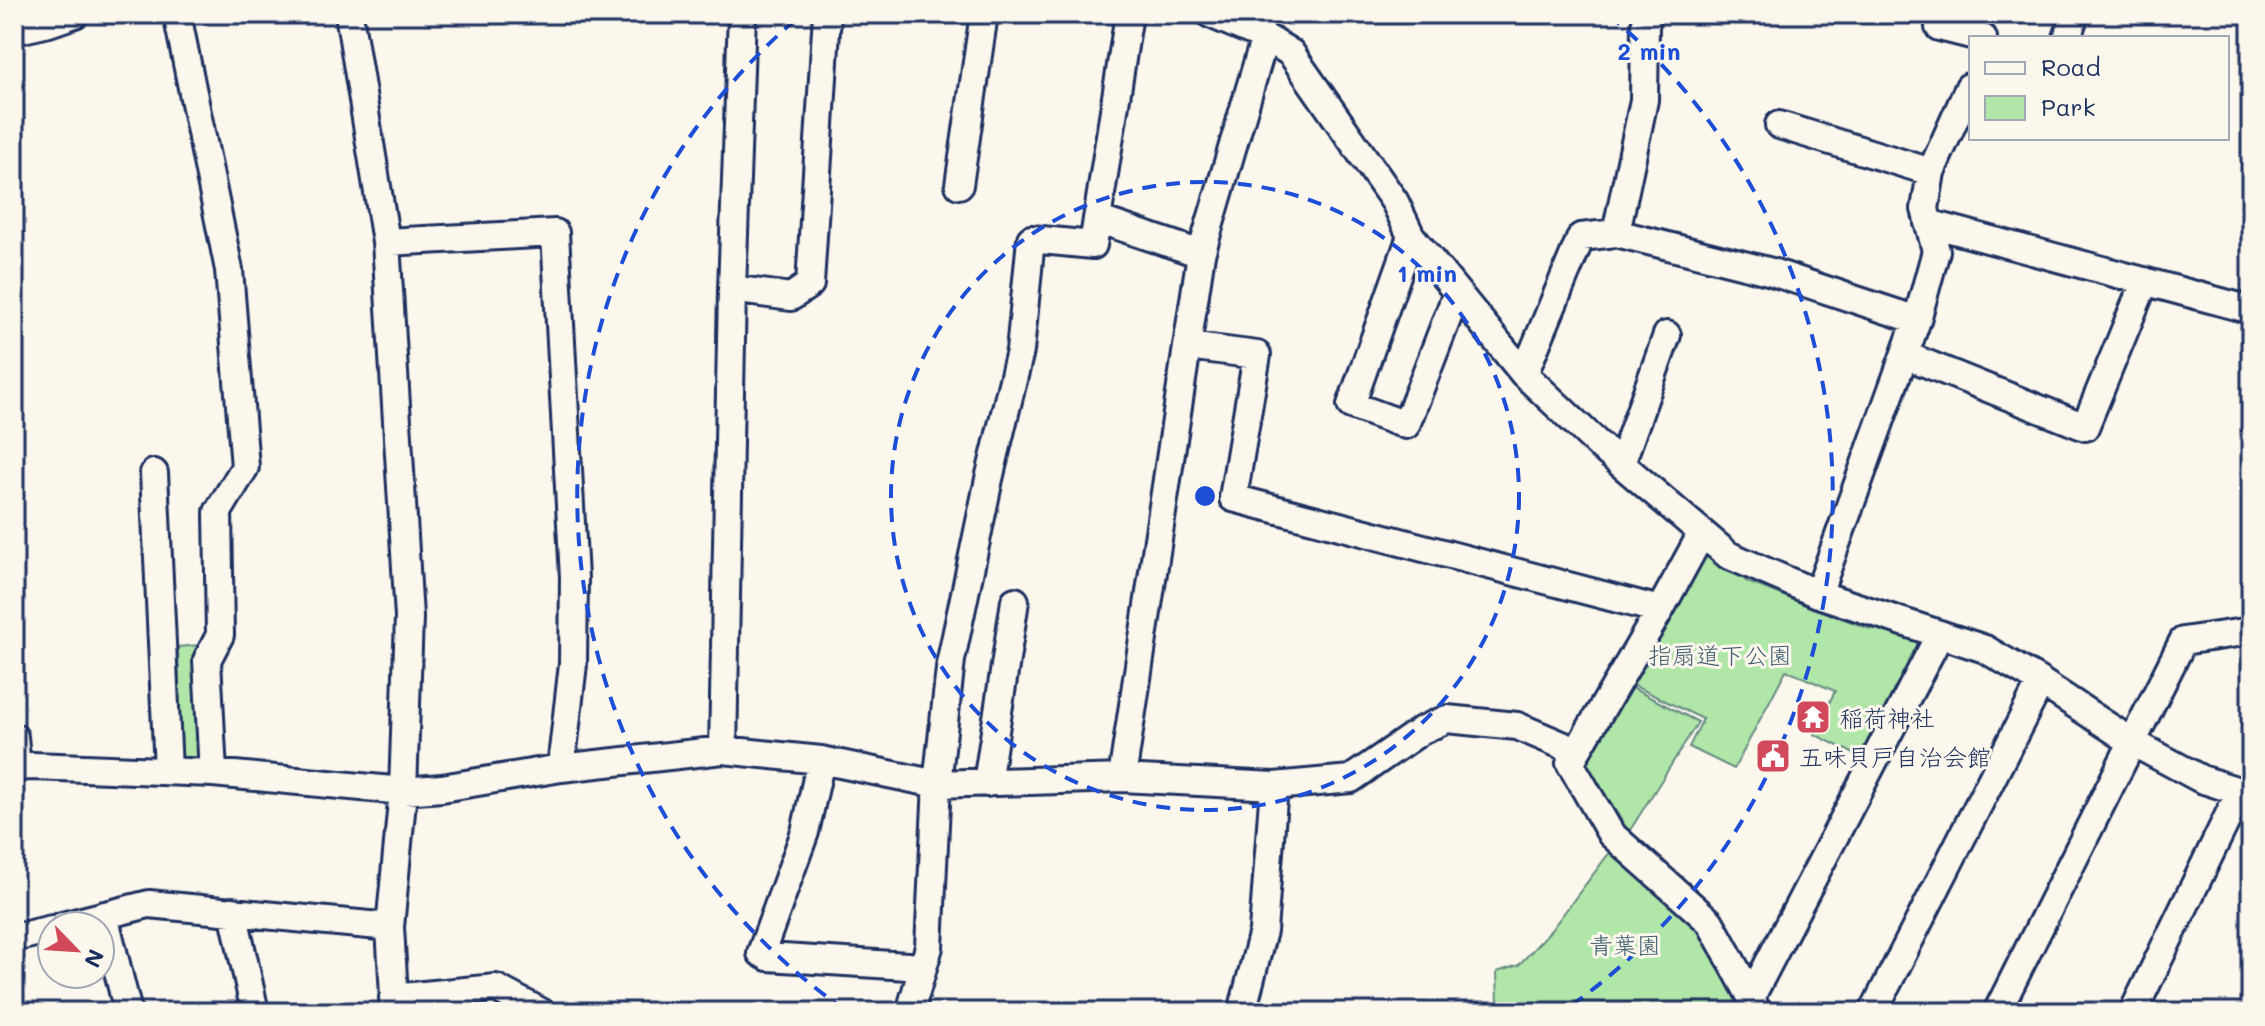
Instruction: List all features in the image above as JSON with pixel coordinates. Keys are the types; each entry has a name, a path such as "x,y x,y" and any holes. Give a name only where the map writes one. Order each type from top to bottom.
{"street":[{"path":"14,31 75,14"},
{"path":"177,14 229,270 245,467 218,512 220,635 207,660 213,773"},
{"path":"349,14 386,242 409,617 403,791 390,927 394,1005 496,988 541,1012"},
{"path":"723,750 732,289 742,14"},
{"path":"732,289 791,297 810,284 827,14"},
{"path":"959,185 984,14"},
{"path":"910,1012 929,947 937,784 951,660 1020,351 1031,239 1093,245 1129,14"},
{"path":"1210,14 1265,37 1291,53 1395,202 1411,236 1524,374 1621,464 1728,555 1818,594 1985,649 2132,742 2201,779 2245,794 2133,1012"},
{"path":"1616,233 1644,100 1645,26 1648,14"},
{"path":"2068,36 2075,14"},
{"path":"1939,27 1975,36"},
{"path":"1122,778 1201,254 1265,37"},
{"path":"1818,594 1917,320 1936,251 1925,209 1931,172 1969,87"},
{"path":"1779,125 1931,172"},
{"path":"1097,219 1201,254"},
{"path":"1928,223 2251,310"},
{"path":"386,242 555,233 574,578 573,664 561,768"},
{"path":"1524,374 1581,237 1616,233 1772,272 1917,320"},
{"path":"1411,236 1351,405 1406,425 1457,293"},
{"path":"1905,355 2085,427 2145,281"},
{"path":"1621,464 1667,335"},
{"path":"1188,346 1257,355 1233,498 1660,610"},
{"path":"154,473 168,770"},
{"path":"1702,533 1570,763 1611,834 1710,922 1754,1004"},
{"path":"987,783 1015,601"},
{"path":"1997,1012 2183,641 2251,631"},
{"path":"1754,1004 1940,634"},
{"path":"1873,1012 2041,682"},
{"path":"14,737 15,768 168,770 403,791 442,788 561,768 723,750 821,760 937,784 1122,778 1274,786 1351,779 1422,730 1447,719 1517,726 1576,751"},
{"path":"821,760 805,832 761,953 768,957 923,967"},
{"path":"1242,1012 1263,931 1274,786"},
{"path":"116,912 149,904 390,927"},
{"path":"233,911 255,1012"},
{"path":"14,938 36,933"},
{"path":"116,964 128,1012"}],"green space":[{"name":"指扇道下公園","path":"1708,544 1747,582 1870,629 1899,632 1922,649 1864,759 1814,734 1835,691 1786,670 1734,769 1689,747 1703,719 1628,683"},
{"path":"199,645 198,762 180,762 178,647"},
{"path":"1628,686 1698,722 1629,832 1585,763"},
{"name":"青葉園","path":"1619,840 1701,926 1749,1012 1482,1012 1498,1003 1497,972 1519,965 1551,930"}],"place":[{"name":"稲荷神社","path":"1813,717"},
{"name":"五味貝戸自治会館","path":"1773,756"}]}
